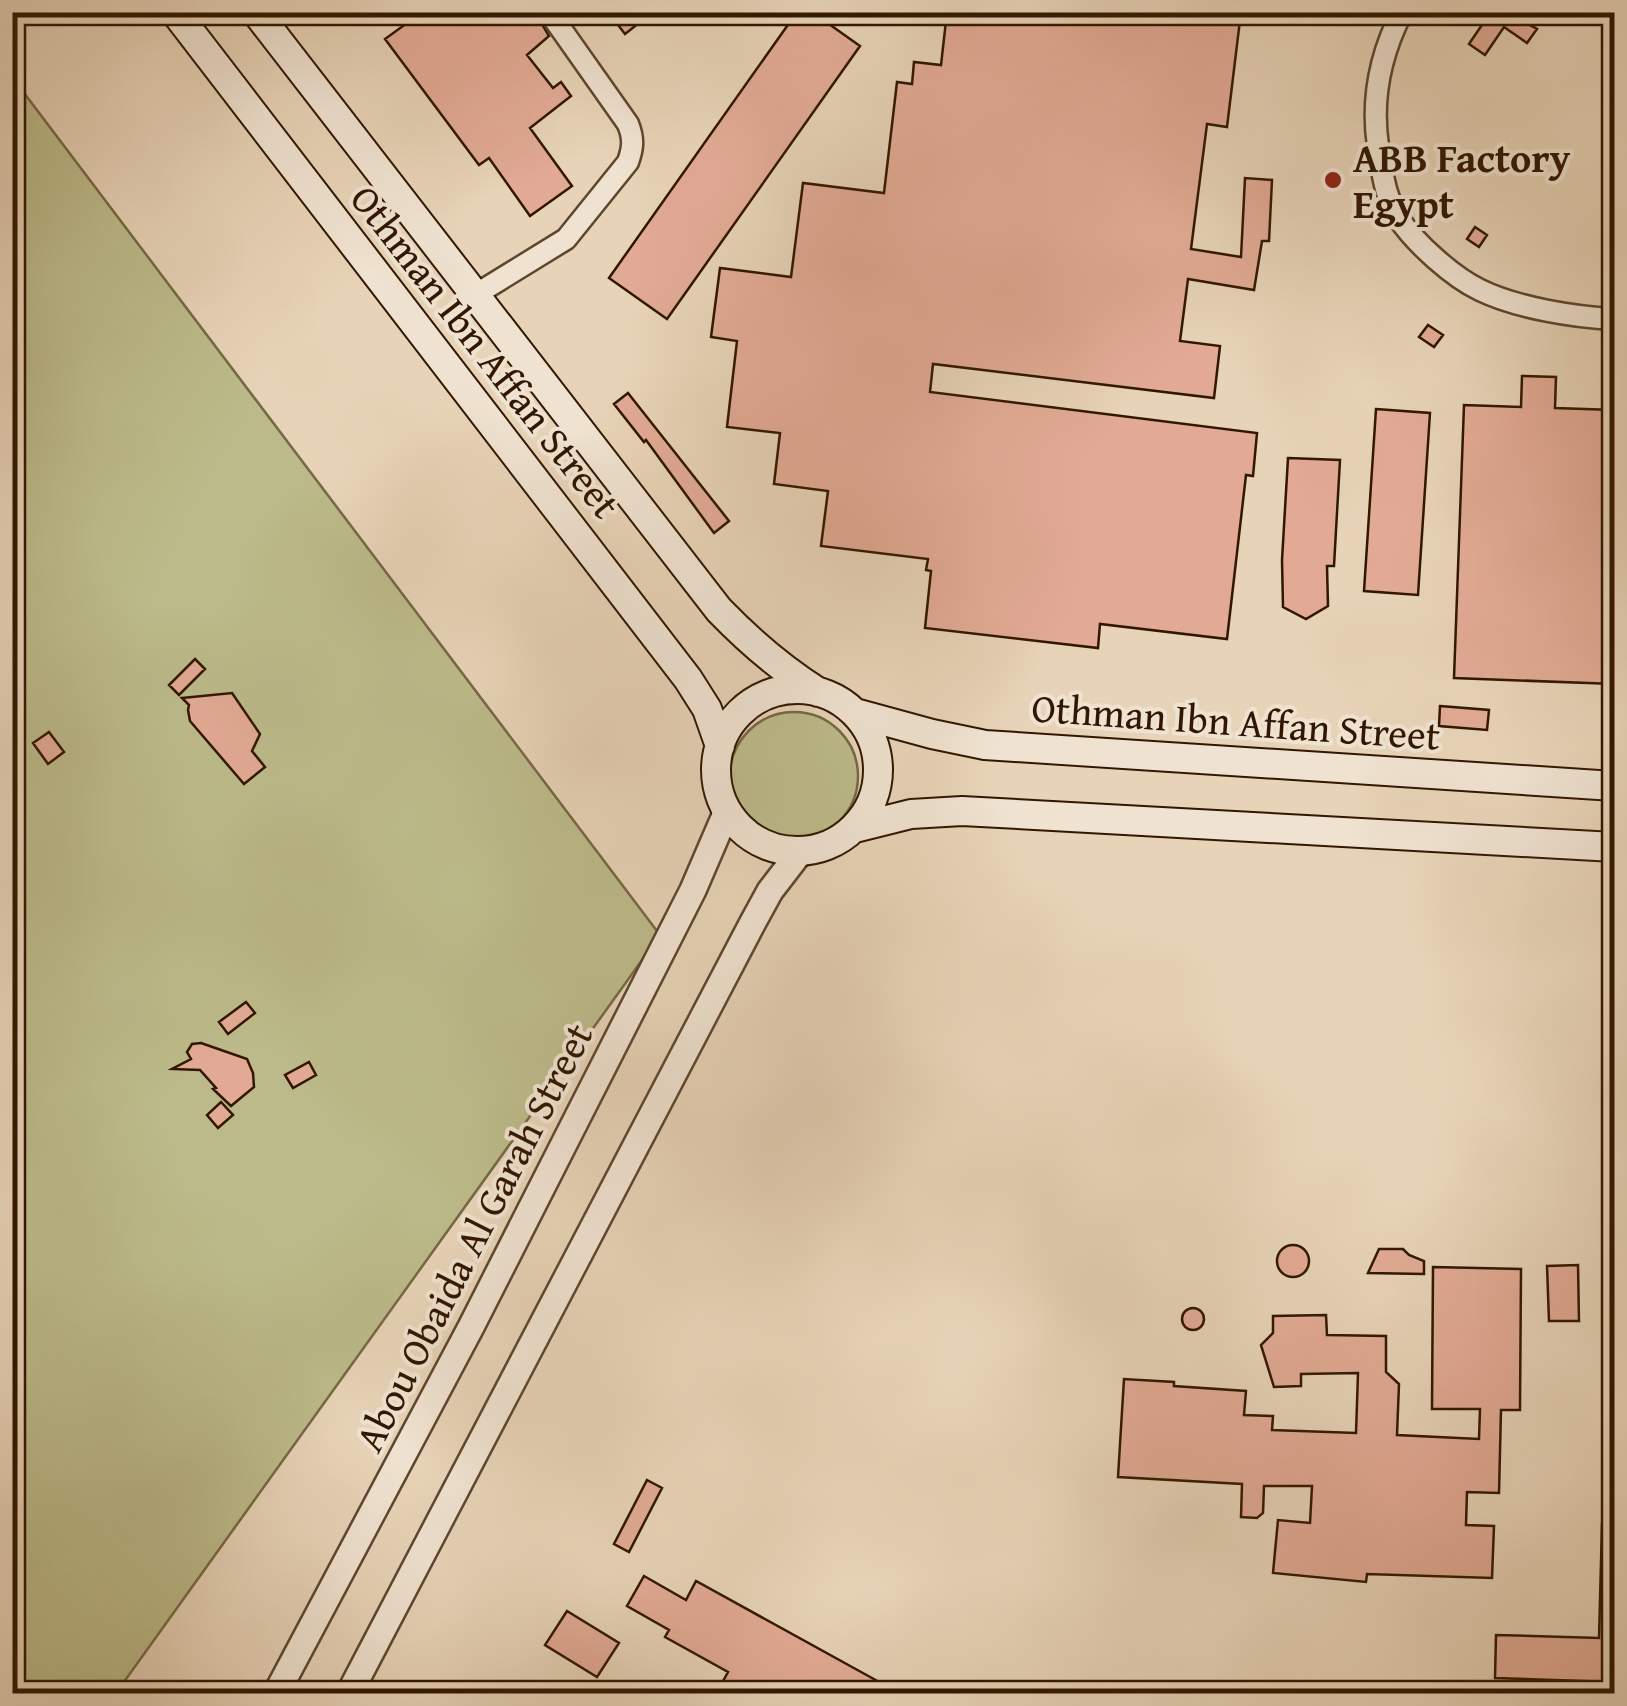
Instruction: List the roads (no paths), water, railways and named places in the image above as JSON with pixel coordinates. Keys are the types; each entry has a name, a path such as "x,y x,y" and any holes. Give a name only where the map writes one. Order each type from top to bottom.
{"main road":[{"name":"Othman Ibn Affan Street","path":"175,12 688,679 707,709 720,746"},
{"name":"Othman Ibn Affan Street","path":"256,12 720,610 755,647 818,692"},
{"path":"855,828 870,807 878,783 878,758 870,734 855,713 818,692 793,689 769,694 748,706 730,724 720,746 716,770 718,792 727,810 746,833 771,847 800,852 830,844 855,828 910,814 962,810 1614,847"},
{"name":"Othman Ibn Affan Street","path":"855,713 985,745 1614,786"}],"street":[{"path":"475,294 566,238 628,162 633,148 628,124 550,12"},
{"path":"1402,12 1376,84 1376,132 1383,180 1398,218 1428,253 1479,289 1537,308 1614,319"},
{"name":"Abou Obaida Al Garah Street","path":"276,1694 480,1310 693,890 727,810"},
{"path":"349,1694 752,924 770,891 800,852"}],"place":[{"name":"ABB Factory Egypt","path":"1333,180"}]}
